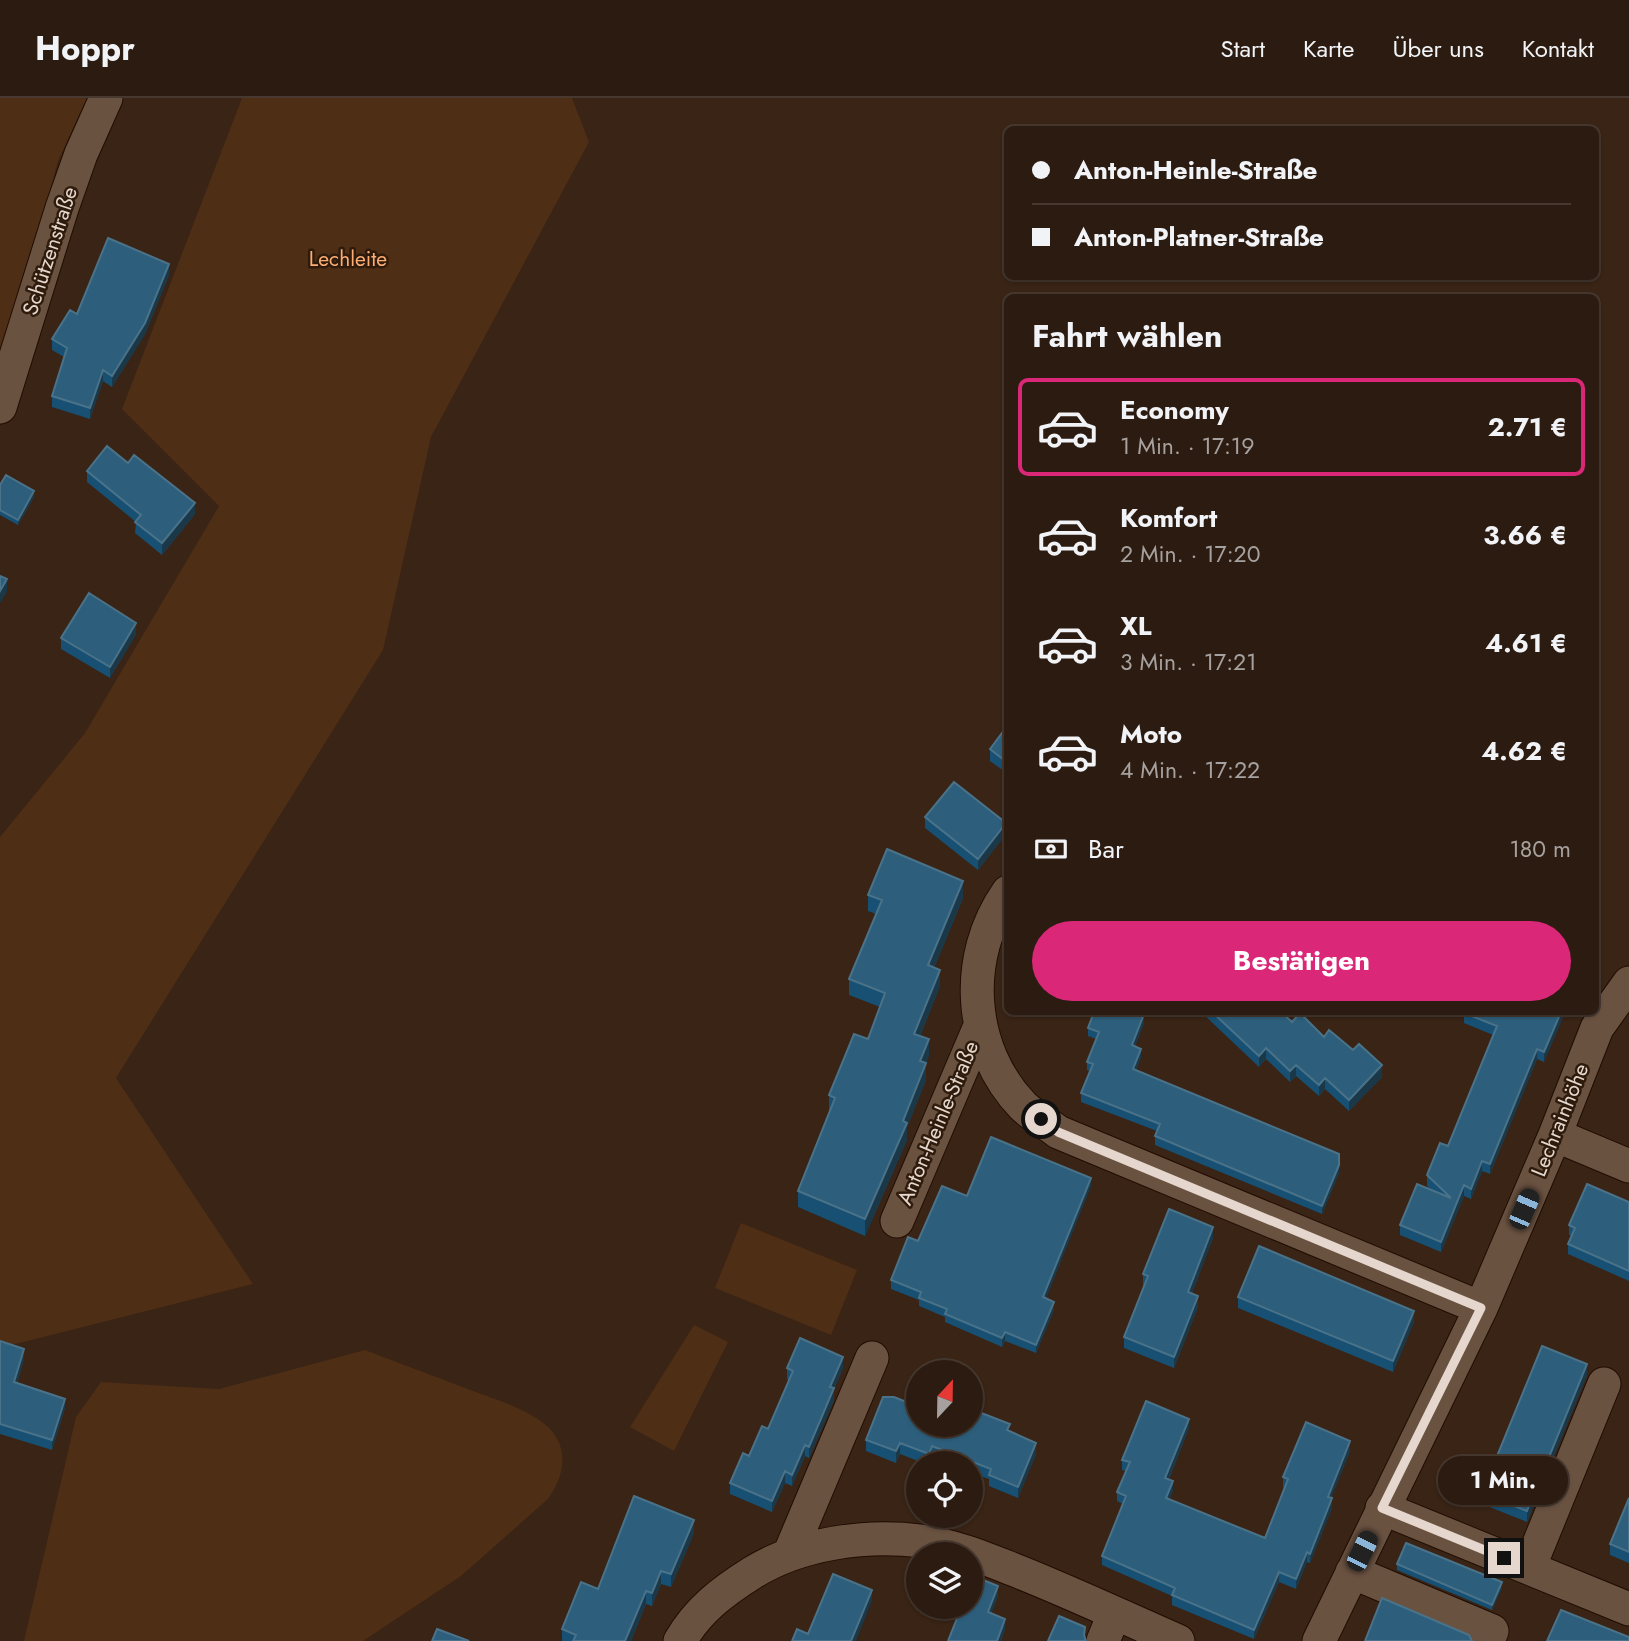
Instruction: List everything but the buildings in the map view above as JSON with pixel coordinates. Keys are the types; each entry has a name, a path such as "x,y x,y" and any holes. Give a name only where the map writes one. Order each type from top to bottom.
{"street":[{"name":"Schützenstraße","path":"0,407 62,208 81,154 106,98"},
{"name":"Anton-Heinle-Straße","path":"1004,899 986,933 976,995 980,1026 991,1061 1024,1107 1058,1132 1481,1308"},
{"name":"Lechrainhöhe","path":"1319,1641 1481,1308 1555,1135 1597,1028 1629,983"},
{"name":"Anton-Heinle-Straße","path":"897,1221 980,1026"},
{"path":"1555,1135 1629,1166"},
{"path":"789,1555 872,1358"},
{"path":"1529,1568 1604,1384"},
{"path":"1382,1508 1629,1609"},
{"path":"680,1641 700,1612 722,1592 765,1565 789,1555 858,1539 922,1541 975,1555 1108,1627 1178,1641"},
{"path":"1352,1572 1492,1630 1488,1641"}],"green space":[{"path":"0,98 87,98 58,161 9,344 0,357"},
{"name":"Lechleite","path":"242,98 572,98 589,142 431,437 383,650 116,1078 253,1284 0,1348 0,837 85,733 219,506 122,409"},
{"path":"741,1223 857,1270 831,1335 715,1288"},
{"path":"694,1325 728,1342 674,1451 630,1427"},
{"path":"365,1350 511,1405 543,1423 557,1438 562,1456 561,1474 548,1499 461,1576 363,1641 24,1641 76,1417 101,1382 219,1389"}],"route":[{"path":"1041,1119 1058,1132 1481,1308 1382,1508 1504,1558"}]}
